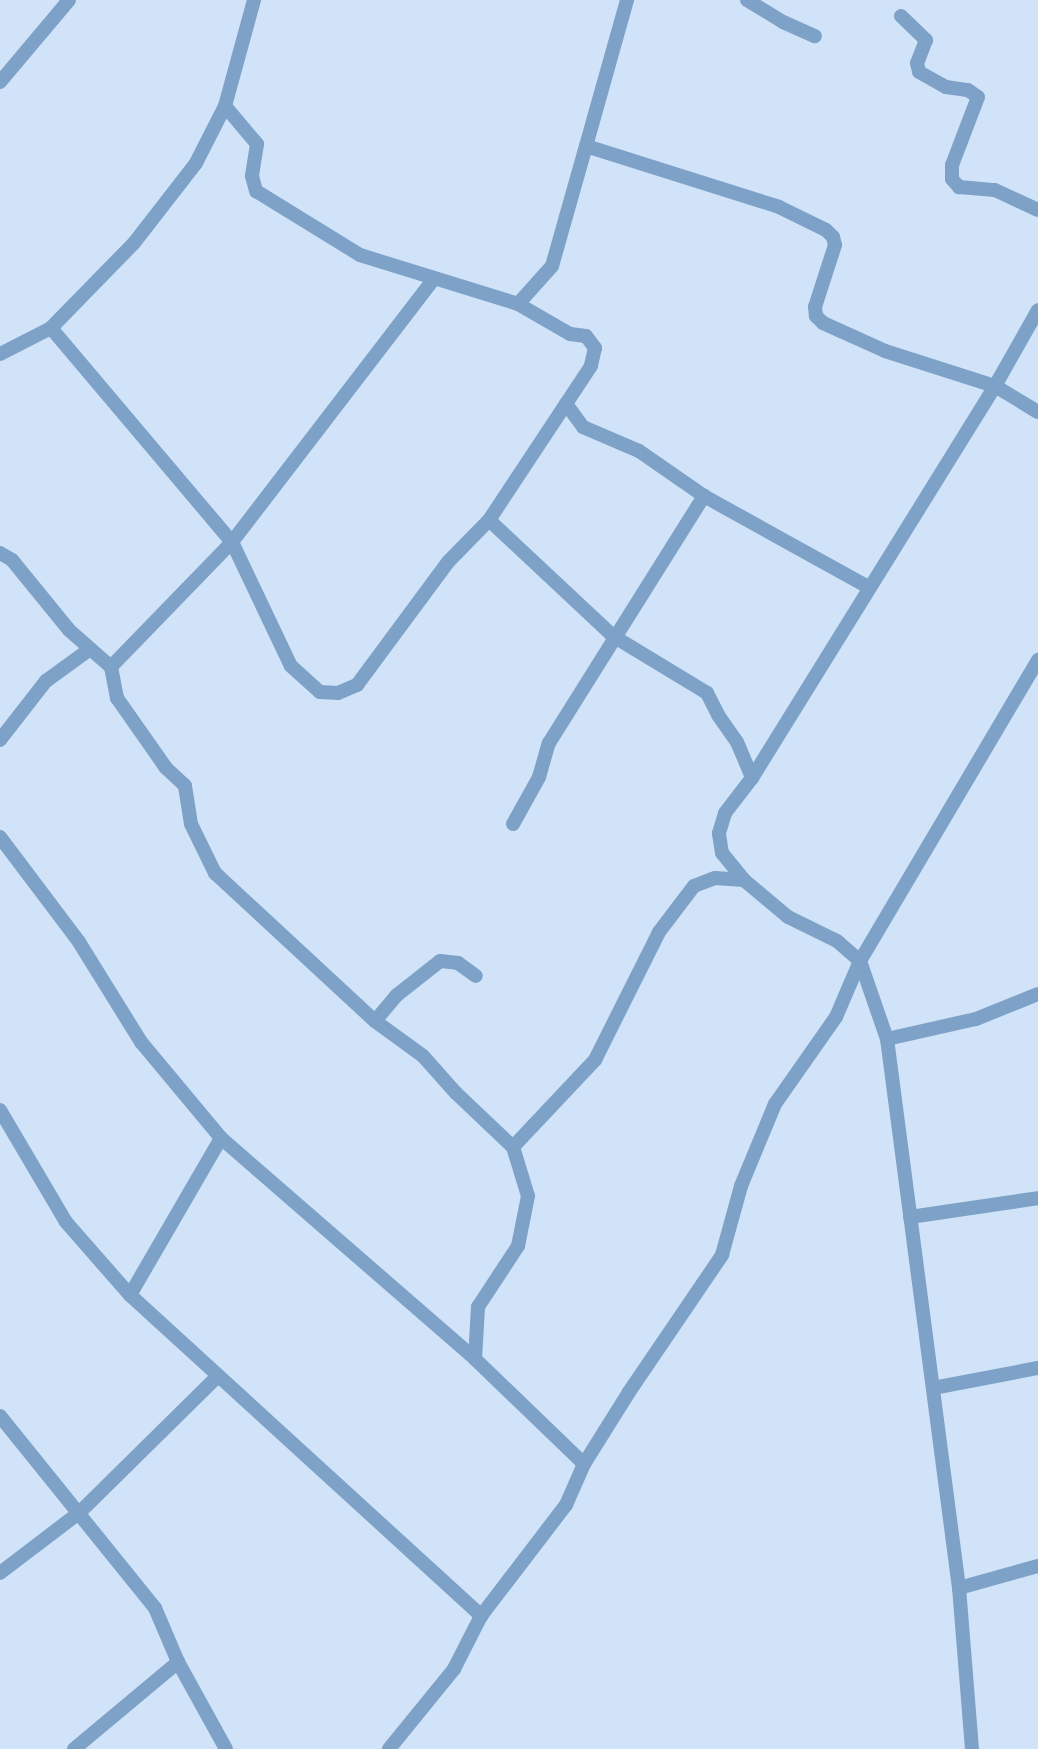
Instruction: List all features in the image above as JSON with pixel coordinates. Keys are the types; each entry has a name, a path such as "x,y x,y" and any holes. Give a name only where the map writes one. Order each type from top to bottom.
{"street":[{"path":"0,82 69,0"},
{"path":"0,354 51,328 134,243 196,163 225,106 254,0"},
{"path":"518,304 552,266 627,0"},
{"path":"747,0 783,22 815,36"},
{"path":"901,16 926,40 917,63 919,72 946,87 968,90 978,97 952,165 952,179 959,187 995,190 1038,210"},
{"path":"51,328 232,542 291,666 320,692 338,693 357,685 448,562 489,520 591,366 595,348 586,336 570,334 518,304 360,255 256,191 252,176 257,144 225,106"},
{"path":"586,146 779,207 826,230 833,237 835,245 815,307 816,316 823,323 885,351 995,386 1038,412"},
{"path":"111,667 232,542 433,280"},
{"path":"972,1749 959,1588 887,1039 860,961 837,941 788,917 744,880 722,853 719,833 725,813 752,778 995,386 1038,310"},
{"path":"566,404 583,427 639,451 704,496 868,587"},
{"path":"513,824 539,777 549,743 613,636 704,496"},
{"path":"489,520 613,636 707,693 737,742 752,778"},
{"path":"0,553 12,560 69,630 111,667 117,698 166,768 185,786 191,824 215,873 375,1021 423,1056 456,1093 513,1147 528,1196 518,1246 478,1307 475,1359"},
{"path":"0,740 46,681 90,649"},
{"path":"389,1749 454,1669 481,1616 566,1505 584,1464 722,1255 741,1186 775,1104 836,1017 860,961 1038,660"},
{"path":"0,837 79,942 141,1042 221,1138 475,1359 584,1464"},
{"path":"513,1147 595,1060 659,932 694,886 715,878 744,880"},
{"path":"375,1021 397,995 440,961 458,963 476,976"},
{"path":"887,1039 976,1019 1038,994"},
{"path":"0,1110 66,1222 130,1295 481,1616"},
{"path":"130,1295 221,1138"},
{"path":"910,1217 1038,1198"},
{"path":"933,1388 1038,1368"},
{"path":"0,1573 80,1512 218,1376"},
{"path":"0,1416 155,1608 178,1662 226,1749"},
{"path":"959,1588 1038,1566"},
{"path":"74,1749 178,1662"}]}
